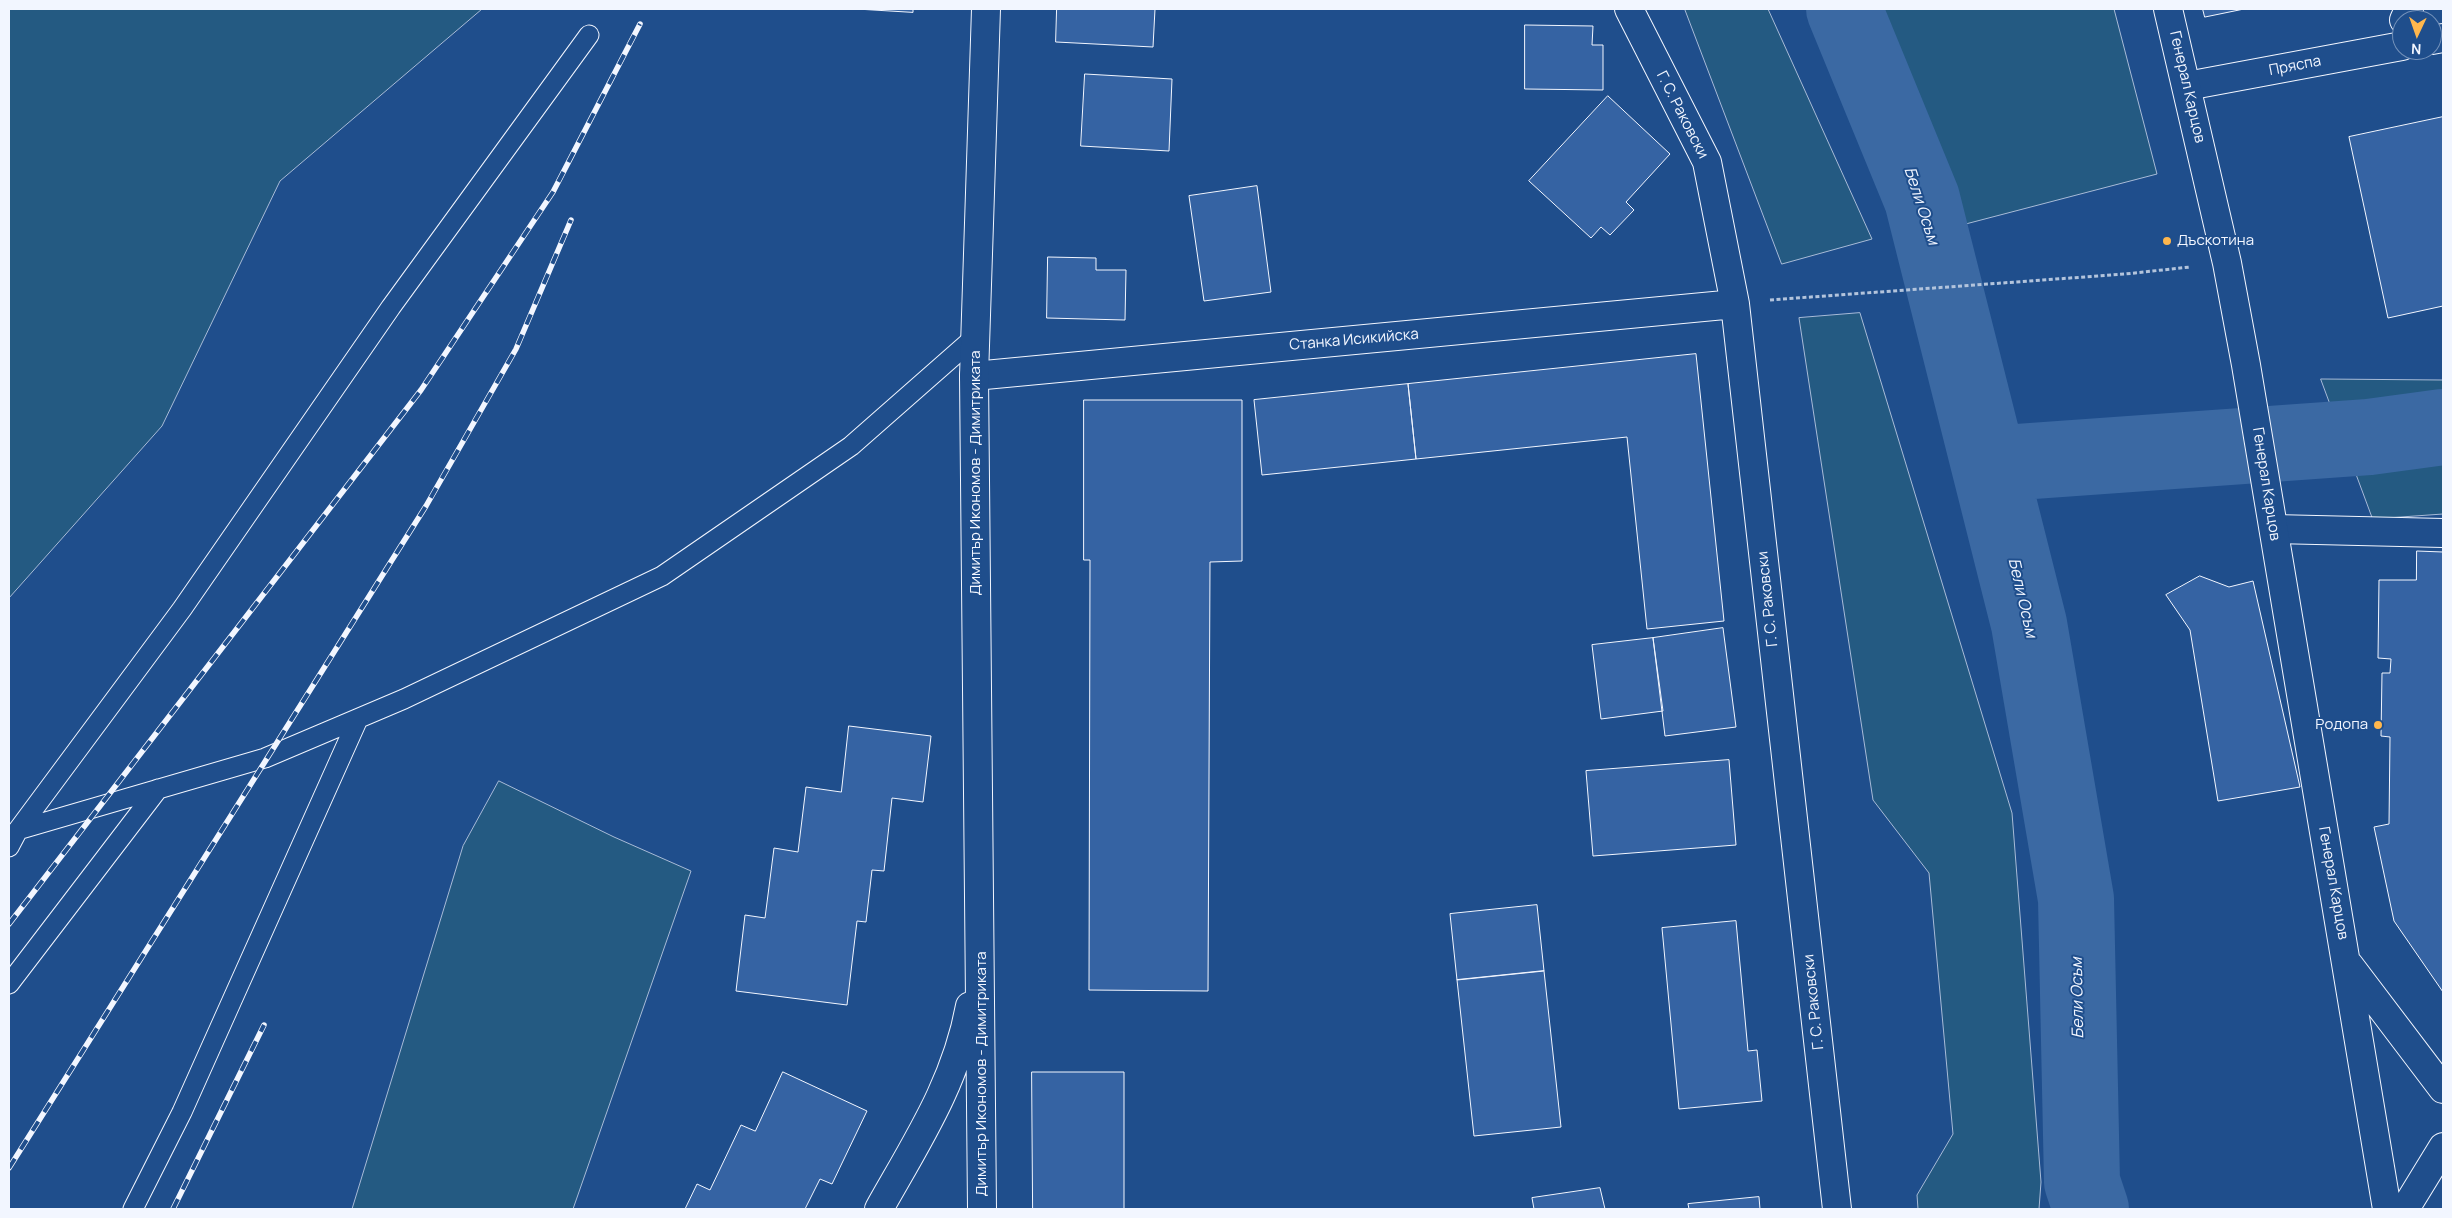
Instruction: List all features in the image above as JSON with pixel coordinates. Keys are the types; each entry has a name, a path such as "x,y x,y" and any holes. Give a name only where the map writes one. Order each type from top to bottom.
{"street":[{"name":"Димитър Икономов - Димитриката","path":"982,1209 981,938 974,376 986,9"},
{"name":"Г. С. Раковски","path":"1629,9 1706,162 1735,304 1837,1209"},
{"name":"Генерал Карцов","path":"2168,9 2227,263 2246,365 2387,1209"},
{"name":"Пряспа","path":"2187,86 2392,42"},
{"name":"Станка Исикийска","path":"974,376 1735,304"},
{"path":"2274,529 2443,533"},
{"name":"Димитър Икономов - Димитриката","path":"879,1209 939,1104 954,1069 966,1032 981,938"},
{"name":"Генерал Карцов","path":"2346,962 2443,1089"},
{"path":"2405,1209 2443,1147"}],"lane":[{"path":"9,847 18,830 182,609 391,307 589,35"},
{"path":"18,830 266,758 412,696 662,576 851,446 975,337"},
{"path":"133,1209 182,1112 358,719"},
{"path":"9,984 158,789"}],"path":[{"path":"1735,304 1815,296 2125,274 2227,263"}],"shaded area":[{"path":"9,9 482,9 280,181 162,426 9,598"},
{"path":"1685,9 1768,9 1872,239 1782,264"},
{"path":"1871,9 2114,9 2157,174 1958,226"},
{"path":"1860,313 2012,813 2041,1182 2039,1209 1918,1209 1917,1195 1953,1134 1929,873 1873,800 1799,318"},
{"path":"2321,379 2443,380 2443,514 2373,519"},
{"path":"499,781 614,837 691,871 573,1209 352,1209 463,846"}],"building":[{"path":"857,9 913,9 913,12"},
{"path":"1057,9 1155,9 1153,47 1056,42"},
{"path":"2203,9 2244,9 2205,17"},
{"path":"1525,25 1593,26 1592,45 1603,45 1603,90 1525,89"},
{"path":"1085,74 1172,79 1169,151 1081,146"},
{"path":"1608,96 1670,154 1626,202 1634,210 1610,235 1601,227 1591,238 1529,181"},
{"path":"2443,117 2443,306 2388,318 2349,137"},
{"path":"1257,186 1271,292 1204,301 1189,196"},
{"path":"1048,257 1096,258 1096,270 1126,270 1125,320 1047,318"},
{"path":"1696,354 1724,621 1647,629 1627,437 1416,459 1408,384"},
{"path":"1408,384 1416,459 1262,475 1254,400"},
{"path":"1084,400 1242,400 1242,561 1210,562 1208,991 1089,990 1090,560 1084,560"},
{"path":"2417,551 2443,552 2443,992 2394,921 2374,827 2389,824 2390,737 2381,736 2382,673 2390,673 2391,659 2378,658 2379,580 2416,580"},
{"path":"2200,576 2229,587 2253,581 2300,787 2218,801 2190,630 2166,595"},
{"path":"1723,628 1736,727 1665,736 1653,638"},
{"path":"1653,638 1663,711 1601,719 1592,645"},
{"path":"849,726 931,736 923,802 892,798 884,871 872,870 866,922 857,921 847,1005 736,991 745,915 765,918 774,848 798,852 806,787 841,792"},
{"path":"1729,760 1736,845 1593,856 1586,771"},
{"path":"1537,905 1544,971 1457,980 1450,914"},
{"path":"1736,921 1748,1051 1757,1050 1762,1101 1679,1109 1662,928"},
{"path":"1544,971 1561,1127 1474,1136 1457,980"},
{"path":"783,1072 867,1111 832,1184 820,1179 805,1209 685,1209 697,1184 710,1190 741,1125 755,1131"},
{"path":"1032,1072 1124,1072 1124,1209 1033,1209"},
{"path":"1600,1188 1605,1209 1534,1209 1532,1198"},
{"path":"1759,1197 1760,1209 1689,1209 1688,1204"}],"waterway":[{"name":"Бели Осъм","path":"1844,9 1922,199 2029,624 2076,899 2082,1182 2091,1209"},
{"name":"Дъскотина","path":"1990,464 2369,437 2443,427"}],"railway":[{"path":"9,924 421,390 553,192 640,24"},
{"path":"9,1168 426,506 516,349 571,220"},
{"path":"173,1209 264,1025"}],"place":[{"name":"Дъскотина","path":"2167,241"},
{"name":"Родопа","path":"2378,725"}]}
